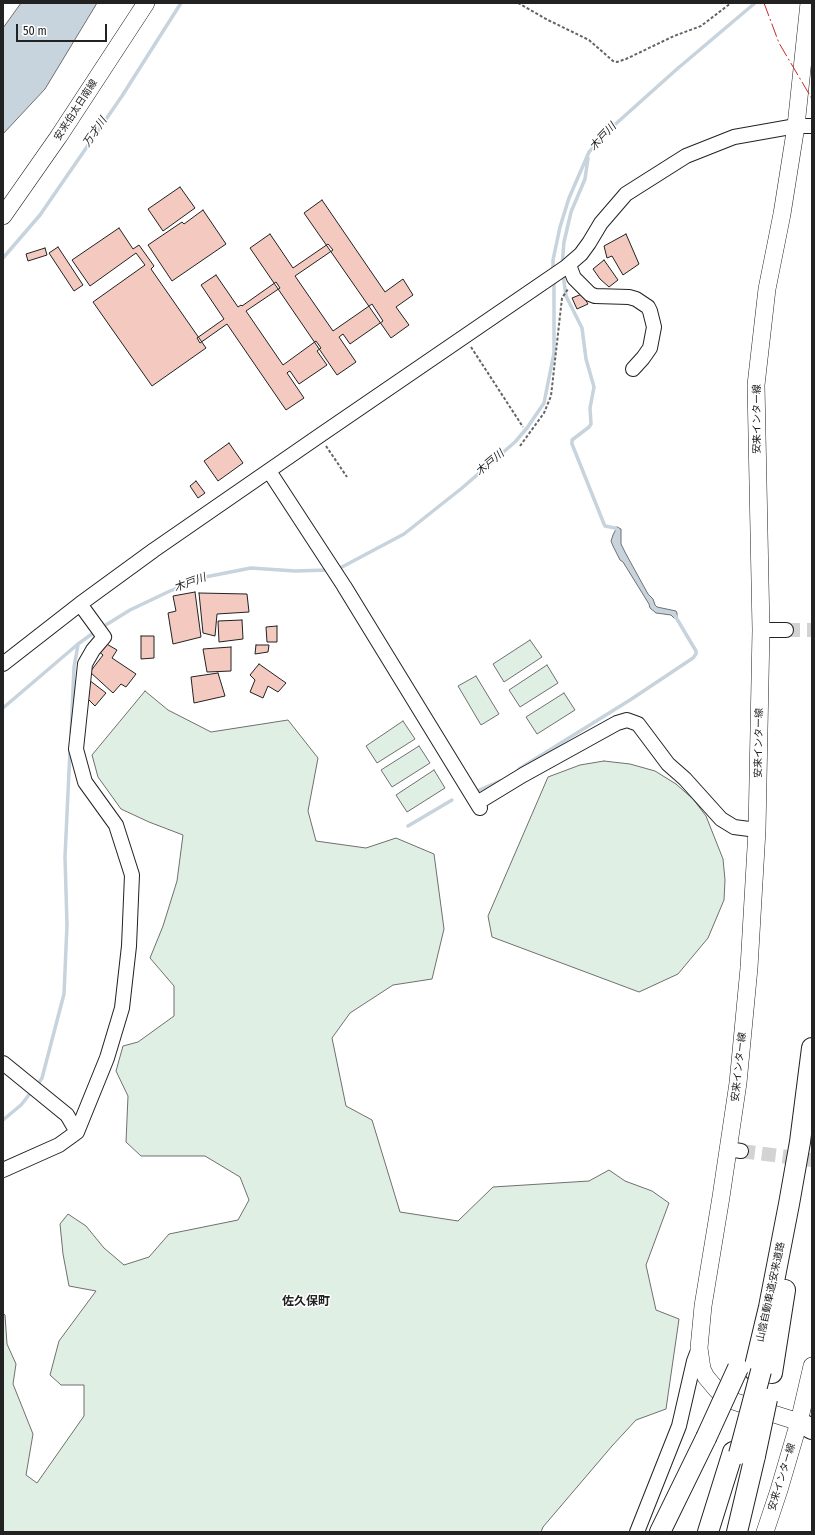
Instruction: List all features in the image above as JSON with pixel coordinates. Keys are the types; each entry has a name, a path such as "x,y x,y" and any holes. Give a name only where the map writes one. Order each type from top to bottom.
{"highway":[{"name":"山陰自動車道;安来道路","path":"756,1371 800,1142 812,1048"},
{"path":"737,1532 742,1454 756,1371 790,1261 812,1097"},
{"path":"660,1532 706,1438 756,1371"},
{"path":"708,1532 742,1454"},
{"path":"716,1532 742,1454"}],"main road":[{"name":"安来伯太日南線","path":"3,216 59,136 146,3"},
{"name":"安来インター線","path":"808,1425 733,1401 717,1390 706,1377 702,1368 699,1348 703,1306 735,1150 738,1083 749,968 756,830 761,630 756,385 767,289 782,214 804,126 809,4"},
{"name":"安来インター線","path":"765,1532 779,1490 808,1425 812,1366"}],"street":[{"path":"3,664 80,604 269,470 543,284 567,266 581,254 601,223 626,194 663,169 686,156 734,137 804,126"},
{"path":"567,266 574,278 590,294 595,296 629,297 642,302 650,311 653,317 654,327 650,348 633,369"},
{"path":"269,470 344,586 478,806 523,775 617,723 627,720 635,722 641,727 668,764 685,779 721,819 734,827 756,830"},
{"path":"3,1170 58,1145 77,1132 107,1058 122,1008 129,938 132,875 116,824 85,782 76,749 84,670 88,657 104,637 80,604"},
{"path":"761,630 786,630"},
{"path":"3,1063 67,1115 77,1132"},
{"path":"637,1532 679,1426 694,1361 699,1348"}],"path":[{"path":"518,3 585,38 616,62 626,59 674,36 701,26 731,3"},
{"path":"520,446 544,413 551,396 564,296 567,291"},
{"path":"464,338 523,427"},
{"path":"319,436 347,477"}],"green space":[{"path":"530,640 542,657 504,682 493,664"},
{"path":"547,665 558,683 520,707 509,690"},
{"path":"476,676 499,714 481,725 458,686"},
{"path":"145,691 168,710 211,732 288,720 318,758 308,811 316,841 366,848 396,838 434,854 444,929 432,979 393,985 350,1013 332,1038 346,1106 372,1120 400,1212 458,1221 493,1187 589,1181 609,1170 625,1181 652,1191 669,1203 646,1265 656,1310 679,1319 666,1409 636,1420 543,1527 541,1532 3,1532 3,1313 5,1315 7,1344 16,1364 13,1384 33,1434 26,1475 37,1483 84,1416 84,1385 61,1385 50,1375 59,1341 96,1291 69,1286 63,1254 60,1224 68,1214 86,1226 104,1248 124,1265 149,1257 169,1234 238,1220 249,1200 240,1177 205,1156 141,1156 126,1142 128,1096 116,1071 123,1046 138,1042 174,1016 174,986 150,958 163,926 177,881 183,835 121,809 98,777 92,755"},
{"path":"564,693 575,710 537,734 526,717"},
{"path":"403,721 415,739 377,763 366,746"},
{"path":"419,746 430,763 392,787 381,770"},
{"path":"604,761 630,764 655,771 676,784 693,799 706,816 723,859 725,880 724,900 708,938 678,974 639,992 492,937 488,916 548,777 580,765"},
{"path":"434,770 445,788 407,812 396,795"}],"shaded area":[{"path":"21,3 97,3 45,89 3,134 3,28"},
{"path":"617,527 621,529 621,544 655,605 657,607 676,611 677,617 674,618 671,615 656,613 650,608 613,546 611,541"}],"building":[{"path":"180,187 195,208 163,231 148,209"},
{"path":"322,200 385,292 403,279 413,295 396,307 409,325 391,338 304,213"},
{"path":"203,210 226,244 172,281 148,245 182,222 184,224"},
{"path":"119,228 133,249 139,245 154,266 151,269 206,348 152,386 93,302 145,265 136,253 90,286 72,260"},
{"path":"270,234 293,268 328,244 333,250 295,276 333,331 372,304 383,321 350,344 343,334 339,337 356,362 337,375 250,248"},
{"path":"626,234 639,264 623,275 612,256 607,258 604,246"},
{"path":"58,247 83,285 74,291 49,253"},
{"path":"45,248 47,255 28,261 26,254"},
{"path":"604,260 618,280 609,287 600,279 593,269"},
{"path":"216,275 238,307 241,305 242,306 276,282 280,288 246,311 283,365 316,341 321,348 317,351 327,365 299,384 290,371 287,373 304,398 286,410 227,324 200,343 197,338 224,319 201,285"},
{"path":"582,294 588,304 577,309 572,298"},
{"path":"229,443 243,463 218,481 204,461"},
{"path":"196,481 205,493 198,498 190,486"},
{"path":"195,592 201,637 173,644 168,613 176,611 173,596"},
{"path":"199,593 247,594 249,612 217,614 215,636 203,633"},
{"path":"242,620 243,639 219,642 218,621"},
{"path":"277,626 277,642 267,642 266,627"},
{"path":"141,636 154,636 154,658 141,659"},
{"path":"105,643 117,650 112,658 136,674 126,687 121,684 113,693 90,672 103,655 97,650"},
{"path":"256,645 269,645 268,652 255,654"},
{"path":"231,647 231,671 207,672 203,649"},
{"path":"259,664 286,683 278,692 268,686 263,698 250,692 255,680 250,675"},
{"path":"218,673 225,696 194,703 191,677"},
{"path":"89,680 106,693 95,706 84,695"}],"waterway":[{"name":"万才川","path":"3,258 40,215 122,96 181,3"},
{"name":"木戸川","path":"553,271 553,260 560,227 569,198 589,152 610,129 677,69 755,3"},
{"path":"562,266 564,242 571,212 585,179 588,158"},
{"path":"563,274 566,296 582,328 586,359 594,387 590,408 591,424 572,440 572,444 605,526 615,528 618,530 618,533"},
{"name":"木戸川","path":"336,568 342,567 404,534 462,488 515,442 527,428 544,403 554,353 554,279"},
{"name":"木戸川","path":"101,628 130,610 170,591 205,577 251,568 295,571 328,570"},
{"path":"519,769 630,700 693,658 696,651 674,614"},
{"name":"木戸川","path":"3,708 78,644 96,631"},
{"path":"71,734 74,667 78,645"},
{"path":"36,1087 42,1078 64,994 67,925 65,857 70,750"},
{"path":"477,791 500,781"},
{"path":"408,826 452,800"},
{"path":"3,1120 21,1105 32,1091"}],"tunnel":[{"path":"786,630 812,630"},
{"path":"741,1151 812,1160"}],"power":[{"path":"764,3 779,43 812,99"}],"district":[{"name":"佐久保町","path":"306,1302"}]}
